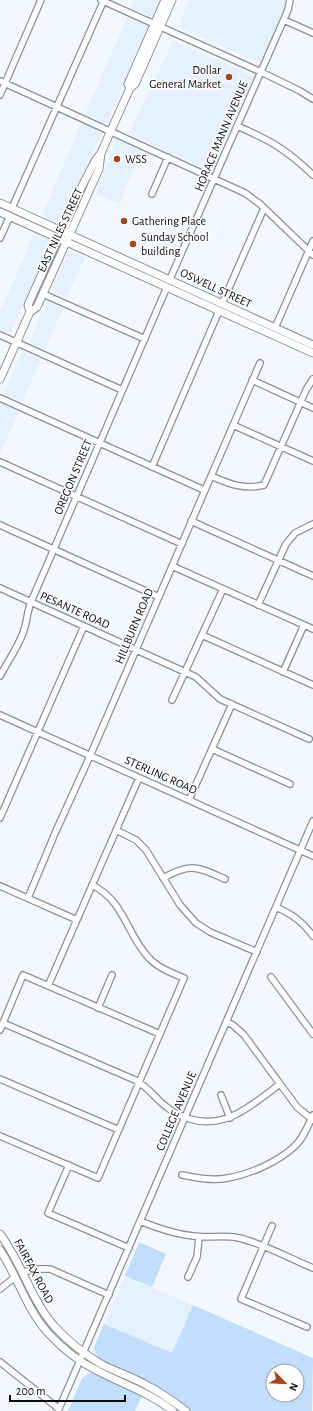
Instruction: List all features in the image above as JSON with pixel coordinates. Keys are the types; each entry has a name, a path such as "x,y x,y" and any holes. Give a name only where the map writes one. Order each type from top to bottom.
{"main road":[{"name":"EAST NILES STREET","path":"30,312 28,305 65,237 99,169 102,153 130,88 135,84 158,25 165,0"},
{"name":"EAST NILES STREET","path":"158,25 172,0"},
{"name":"OSWELL STREET","path":"0,203 128,269 167,287 275,328 313,345"},
{"name":"OSWELL STREET","path":"0,212 170,280 209,298 221,307 313,353"},
{"name":"EAST NILES STREET","path":"0,379 30,312 37,308 65,237"},
{"path":"128,269 141,272 166,282 170,280"},
{"path":"167,287 173,285 199,297 209,298"},
{"name":"FAIRFAX ROAD","path":"0,1234 12,1251 34,1297 48,1318 62,1334 102,1364 148,1386 186,1411"},
{"name":"FAIRFAX ROAD","path":"0,1250 27,1303 41,1324 56,1342 98,1371 144,1392 173,1411"}],"street":[{"path":"0,95 2,82 42,0"},
{"path":"12,208 103,0 261,72 313,99"},
{"name":"HORACE MANN AVENUE","path":"170,280 284,20 290,0"},
{"path":"284,20 313,33"},
{"path":"2,82 245,193 264,208 311,253"},
{"path":"237,126 262,136 282,148 313,175"},
{"path":"152,194 168,157"},
{"path":"152,467 264,208"},
{"path":"0,238 10,216"},
{"path":"275,328 311,253 313,241"},
{"name":"OREGON STREET","path":"0,676 24,632 27,611 167,287"},
{"path":"43,294 145,339"},
{"path":"0,335 122,390"},
{"name":"HILLBURN ROAD","path":"28,898 260,363"},
{"path":"211,476 228,484 241,487 256,487 264,485 301,402 313,379"},
{"path":"252,380 313,408"},
{"path":"0,398 204,490"},
{"path":"233,425 313,461"},
{"path":"0,462 182,544"},
{"path":"191,521 313,576"},
{"path":"258,604 290,538 300,530 313,524"},
{"path":"0,525 159,597"},
{"path":"172,566 313,629"},
{"name":"PESANTE ROAD","path":"0,588 185,672 201,680 216,696 309,739"},
{"path":"172,700 223,589"},
{"path":"283,672 304,625"},
{"path":"0,818 84,626"},
{"path":"202,635 313,685"},
{"path":"189,800 232,704"},
{"name":"STERLING ROAD","path":"0,715 313,856"},
{"path":"212,749 290,784"},
{"path":"48,986 139,778"},
{"name":"COLLEGE AVENUE","path":"59,1410 313,821"},
{"path":"116,830 130,837 141,845 150,855 180,905 196,922 210,932 256,952"},
{"path":"163,878 176,870 193,867 205,870 226,879"},
{"path":"0,886 77,920"},
{"path":"0,1136 98,1178 184,978 158,966 149,959 114,902 105,893 92,886"},
{"path":"276,907 301,921 313,936"},
{"path":"0,1030 24,975 160,1034"},
{"path":"98,1008 112,975"},
{"path":"271,977 313,1034"},
{"path":"182,1175 204,1179 228,1178 252,1171 278,1159 295,1146 312,1118 297,1107 244,1035 226,1022"},
{"path":"3,1023 139,1082 152,1092 168,1108 185,1117 208,1122 230,1118 241,1112 280,1084"},
{"path":"0,1079 119,1130"},
{"path":"221,1095 230,1118"},
{"path":"69,1165 48,1213 128,1248"},
{"path":"140,1221 169,1232 199,1237 232,1237 249,1241 313,1268"},
{"path":"272,1226 241,1299 307,1327"},
{"path":"188,1276 197,1257 199,1237"},
{"path":"23,1272 44,1269 56,1271 108,1294"},
{"path":"0,1289 15,1277"},
{"path":"0,1362 59,1410"}],"shaded area":[{"path":"134,0 161,0 152,17 131,8"},
{"path":"189,0 288,0 289,4 275,36 260,63 178,27"},
{"path":"128,16 149,25 107,124 85,114"},
{"path":"173,41 254,76 211,171 129,134"},
{"path":"82,122 103,133 59,222 56,223 42,215"},
{"path":"116,139 142,150 119,204 96,193"},
{"path":"34,234 48,240 50,245 12,331 8,333 0,330 0,312"},
{"path":"69,251 85,257 67,298 54,292 52,289"},
{"path":"46,302 63,308 45,350 32,344 30,341"},
{"path":"22,351 41,359 22,403 5,395 4,393"},
{"path":"0,403 19,411 0,454"},
{"path":"139,1242 166,1254 152,1287 125,1276"},
{"path":"125,1276 193,1305 172,1354 104,1324"},
{"path":"193,1305 313,1358 312,1411 188,1411 134,1376 100,1358 95,1353 94,1347 104,1324 172,1353"},
{"path":"91,1372 142,1396 135,1411 68,1411 82,1378"}],"place":[{"name":"Dollar General Market","path":"229,77"},
{"name":"WSS","path":"117,159"},
{"name":"Gathering Place","path":"124,221"},
{"name":"Sunday School building","path":"133,244"}]}
